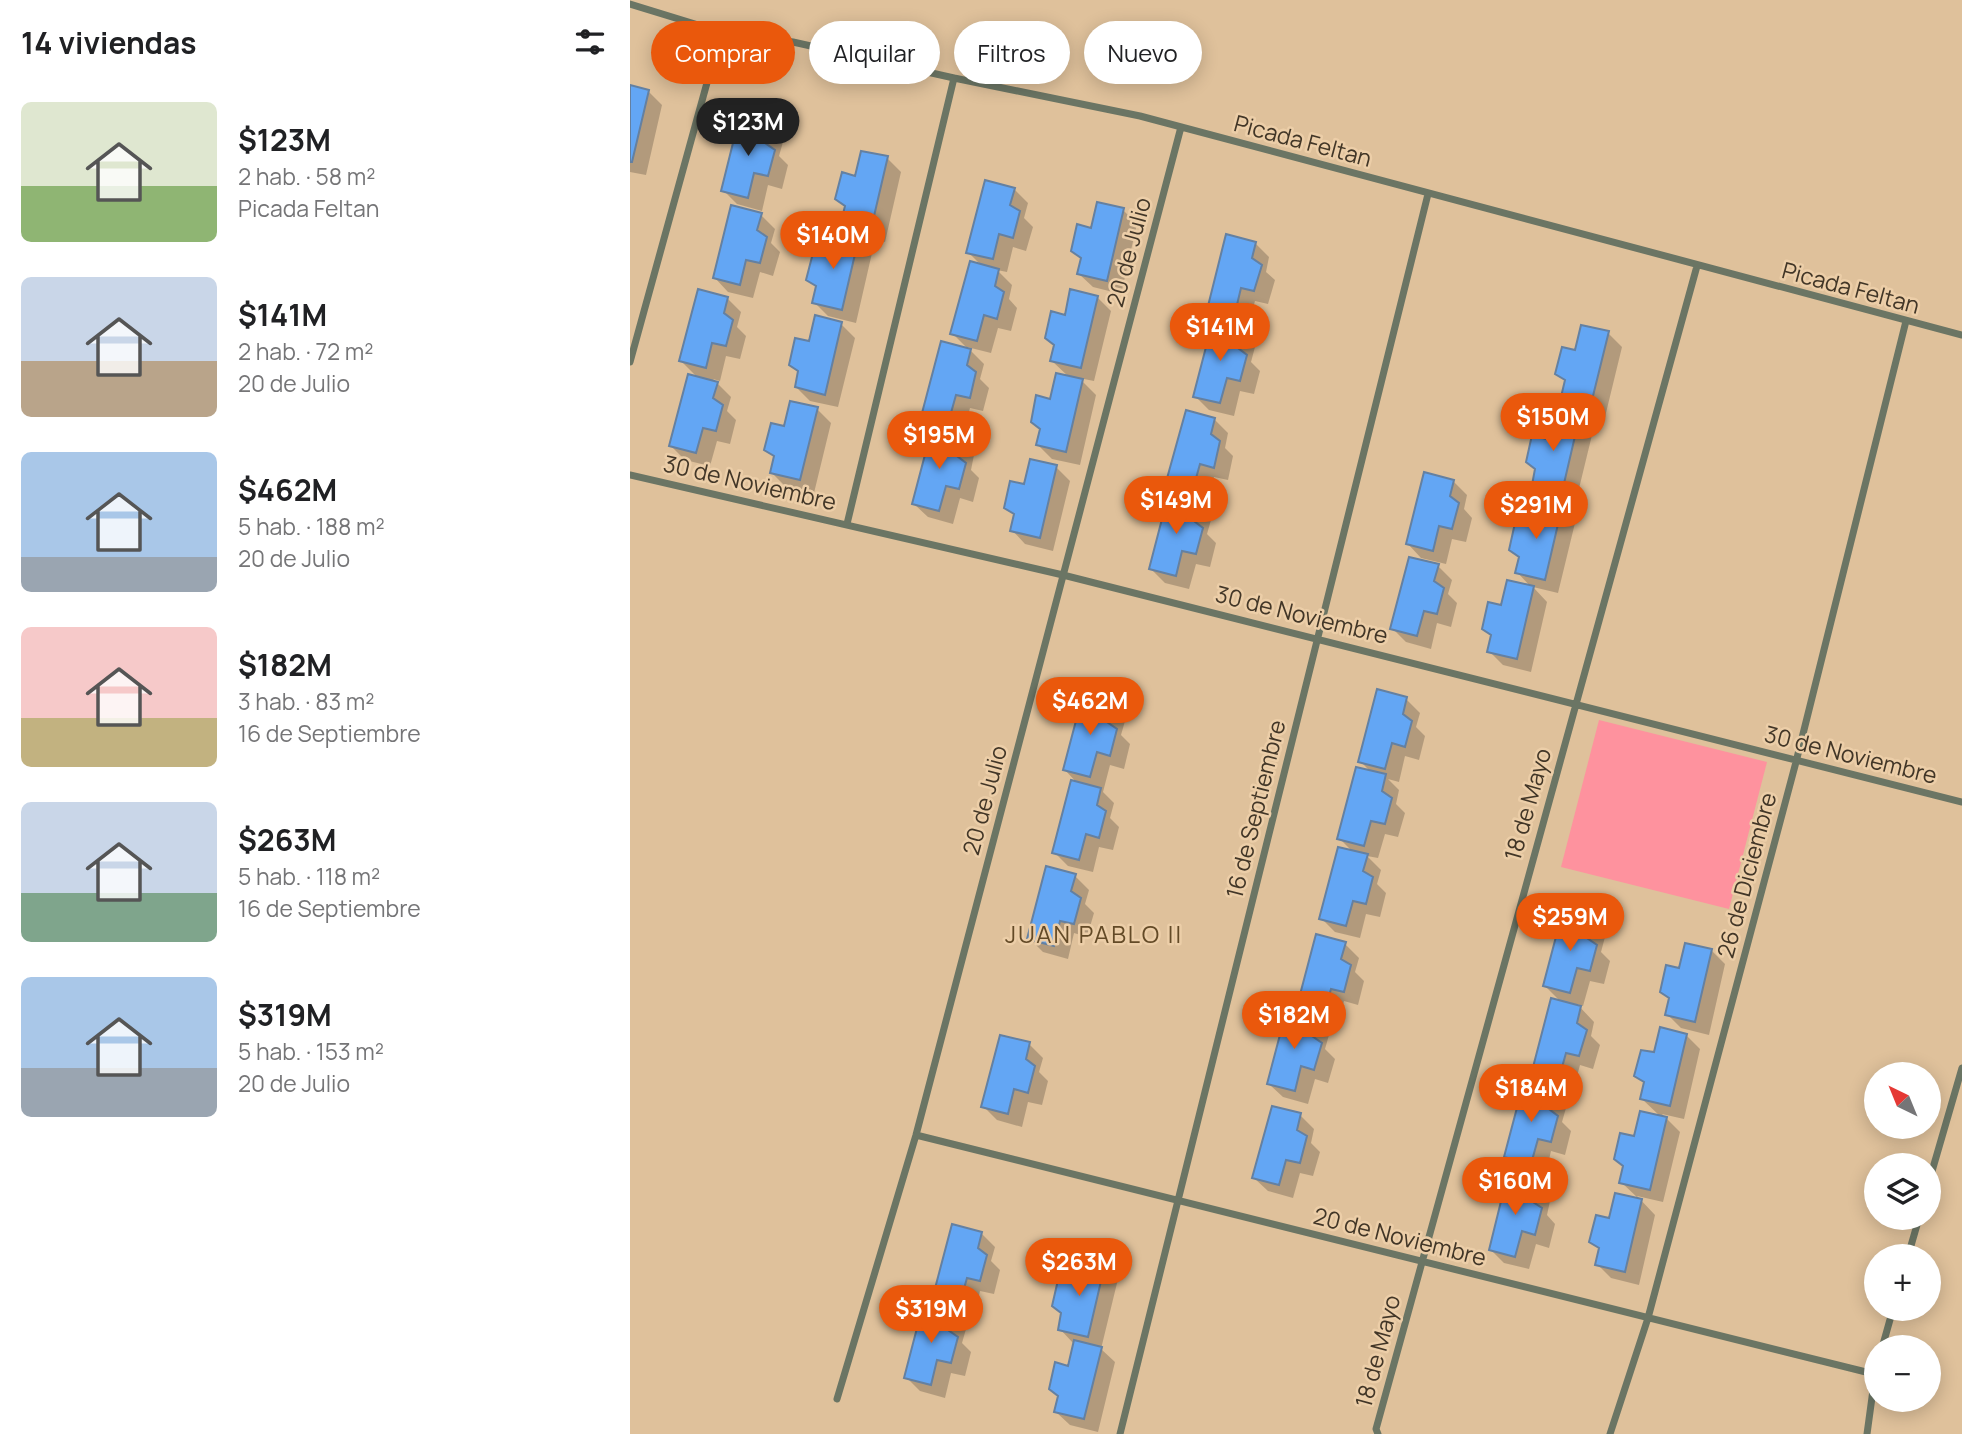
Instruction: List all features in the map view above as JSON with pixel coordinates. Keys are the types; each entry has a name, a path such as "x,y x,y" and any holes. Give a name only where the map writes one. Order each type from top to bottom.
{"street":[{"name":"Picada Feltan","path":"630,4 685,21"},
{"name":"Picada Feltan","path":"795,42 954,78"},
{"path":"846,524 954,78"},
{"path":"630,362 707,84"},
{"name":"Picada Feltan","path":"983,84 1140,116 1962,335"},
{"name":"20 de Julio","path":"837,1399 915,1135 1181,127"},
{"name":"16 de Septiembre","path":"1120,1434 1428,194"},
{"name":"18 de Mayo","path":"1378,1434 1376,1429 1697,266"},
{"name":"26 de Diciembre","path":"1610,1434 1648,1318 1797,762 1906,321"},
{"name":"30 de Noviembre","path":"630,475 1063,575 1962,802"},
{"path":"1937,1153 1962,1068"},
{"name":"20 de Noviembre","path":"915,1135 1648,1318 1864,1368"},
{"path":"1867,1434 1870,1412"}],"shaded area":[{"path":"1599,720 1767,762 1729,909 1561,867"}],"building":[{"path":"630,85 649,90 632,162 630,162"},
{"path":"739,119 770,126 765,143 775,150 768,176 754,173 748,198 721,191"},
{"path":"861,151 888,156 871,229 841,222 845,206 835,199 842,172 855,176"},
{"path":"985,180 1015,188 1010,205 1020,211 1013,238 999,234 993,259 966,253"},
{"path":"1097,202 1124,208 1107,281 1077,274 1081,258 1071,251 1077,224 1091,228"},
{"path":"731,205 762,213 757,230 767,237 760,263 746,260 740,285 713,278"},
{"path":"832,231 859,237 842,310 812,303 816,286 806,280 813,253 826,256"},
{"path":"1226,234 1256,242 1252,258 1262,265 1254,291 1241,288 1235,313 1208,306"},
{"path":"970,261 999,269 995,286 1004,292 997,319 984,315 977,341 950,334"},
{"path":"698,289 728,297 724,313 733,320 726,346 712,343 706,368 679,361"},
{"path":"1070,289 1098,296 1081,368 1050,361 1054,345 1045,338 1051,311 1065,315"},
{"path":"815,315 842,322 825,395 795,387 798,371 789,365 795,338 809,341"},
{"path":"1212,324 1242,332 1238,348 1247,355 1240,381 1227,378 1220,403 1193,397"},
{"path":"1581,325 1609,331 1591,404 1561,397 1565,380 1555,374 1562,347 1575,350"},
{"path":"941,341 971,349 967,365 976,372 970,398 956,395 949,420 922,413"},
{"path":"1056,373 1083,379 1066,452 1036,445 1040,429 1031,422 1036,395 1050,399"},
{"path":"688,374 718,382 713,398 723,405 716,431 703,428 696,453 669,446"},
{"path":"790,401 818,407 800,480 770,473 774,456 764,450 771,423 784,426"},
{"path":"1186,410 1215,418 1211,434 1220,441 1214,468 1200,464 1193,489 1166,482"},
{"path":"1552,414 1579,419 1562,492 1532,485 1535,469 1526,462 1532,435 1546,439"},
{"path":"931,432 961,439 957,456 966,463 959,489 946,486 939,511 912,504"},
{"path":"1030,459 1057,465 1040,538 1010,531 1014,514 1004,508 1010,481 1024,484"},
{"path":"1424,472 1454,480 1450,496 1459,503 1452,529 1439,526 1433,551 1406,544"},
{"path":"1168,496 1198,504 1194,521 1203,528 1196,554 1182,551 1176,576 1149,569"},
{"path":"1535,501 1562,507 1545,580 1515,573 1519,557 1509,550 1515,523 1529,526"},
{"path":"1409,557 1439,564 1434,581 1444,588 1437,614 1424,611 1417,636 1390,629"},
{"path":"1507,580 1534,586 1517,659 1487,652 1491,635 1482,629 1488,602 1501,605"},
{"path":"1377,689 1407,697 1403,714 1412,721 1405,747 1392,743 1385,769 1358,762"},
{"path":"1082,698 1112,706 1107,722 1117,729 1110,756 1097,752 1090,777 1063,770"},
{"path":"1356,767 1386,774 1382,791 1392,798 1385,824 1371,821 1364,846 1337,839"},
{"path":"1071,780 1101,788 1097,805 1106,811 1099,838 1086,834 1079,860 1052,853"},
{"path":"1338,847 1368,854 1363,871 1373,877 1366,904 1353,901 1346,926 1319,919"},
{"path":"1046,866 1076,874 1071,891 1081,898 1074,924 1060,921 1054,946 1027,939"},
{"path":"1562,914 1592,921 1587,938 1597,945 1590,971 1577,968 1570,993 1543,986"},
{"path":"1316,934 1346,942 1341,959 1351,965 1344,992 1331,989 1324,1013 1297,1006"},
{"path":"1685,943 1712,949 1695,1022 1665,1015 1669,998 1660,992 1666,965 1679,968"},
{"path":"1551,998 1581,1006 1577,1023 1587,1030 1579,1056 1566,1053 1559,1078 1532,1071"},
{"path":"1286,1012 1316,1020 1312,1036 1322,1043 1314,1070 1301,1066 1295,1091 1267,1084"},
{"path":"1660,1027 1687,1034 1670,1106 1640,1099 1644,1082 1634,1076 1641,1050 1654,1052"},
{"path":"1000,1035 1030,1042 1026,1059 1035,1066 1028,1093 1014,1089 1008,1114 981,1107"},
{"path":"1523,1085 1553,1092 1549,1109 1558,1116 1551,1142 1538,1139 1531,1164 1504,1157"},
{"path":"1272,1106 1301,1113 1297,1130 1307,1136 1300,1163 1286,1160 1279,1185 1252,1178"},
{"path":"1640,1111 1667,1117 1650,1190 1619,1183 1623,1166 1614,1159 1620,1133 1634,1136"},
{"path":"1507,1177 1537,1185 1533,1202 1542,1208 1535,1235 1522,1231 1515,1257 1489,1250"},
{"path":"1615,1193 1642,1199 1625,1272 1595,1265 1599,1248 1589,1242 1596,1215 1609,1218"},
{"path":"952,1224 982,1232 978,1248 987,1255 980,1281 967,1278 960,1303 933,1296"},
{"path":"1078,1258 1105,1264 1088,1337 1058,1330 1061,1313 1052,1306 1058,1280 1072,1283"},
{"path":"923,1305 953,1313 948,1330 958,1337 951,1363 937,1360 931,1385 904,1378"},
{"path":"1074,1340 1102,1347 1084,1419 1054,1412 1058,1396 1049,1389 1055,1362 1068,1366"}],"district":[{"name":"JUAN PABLO II","path":"1094,933"}]}
